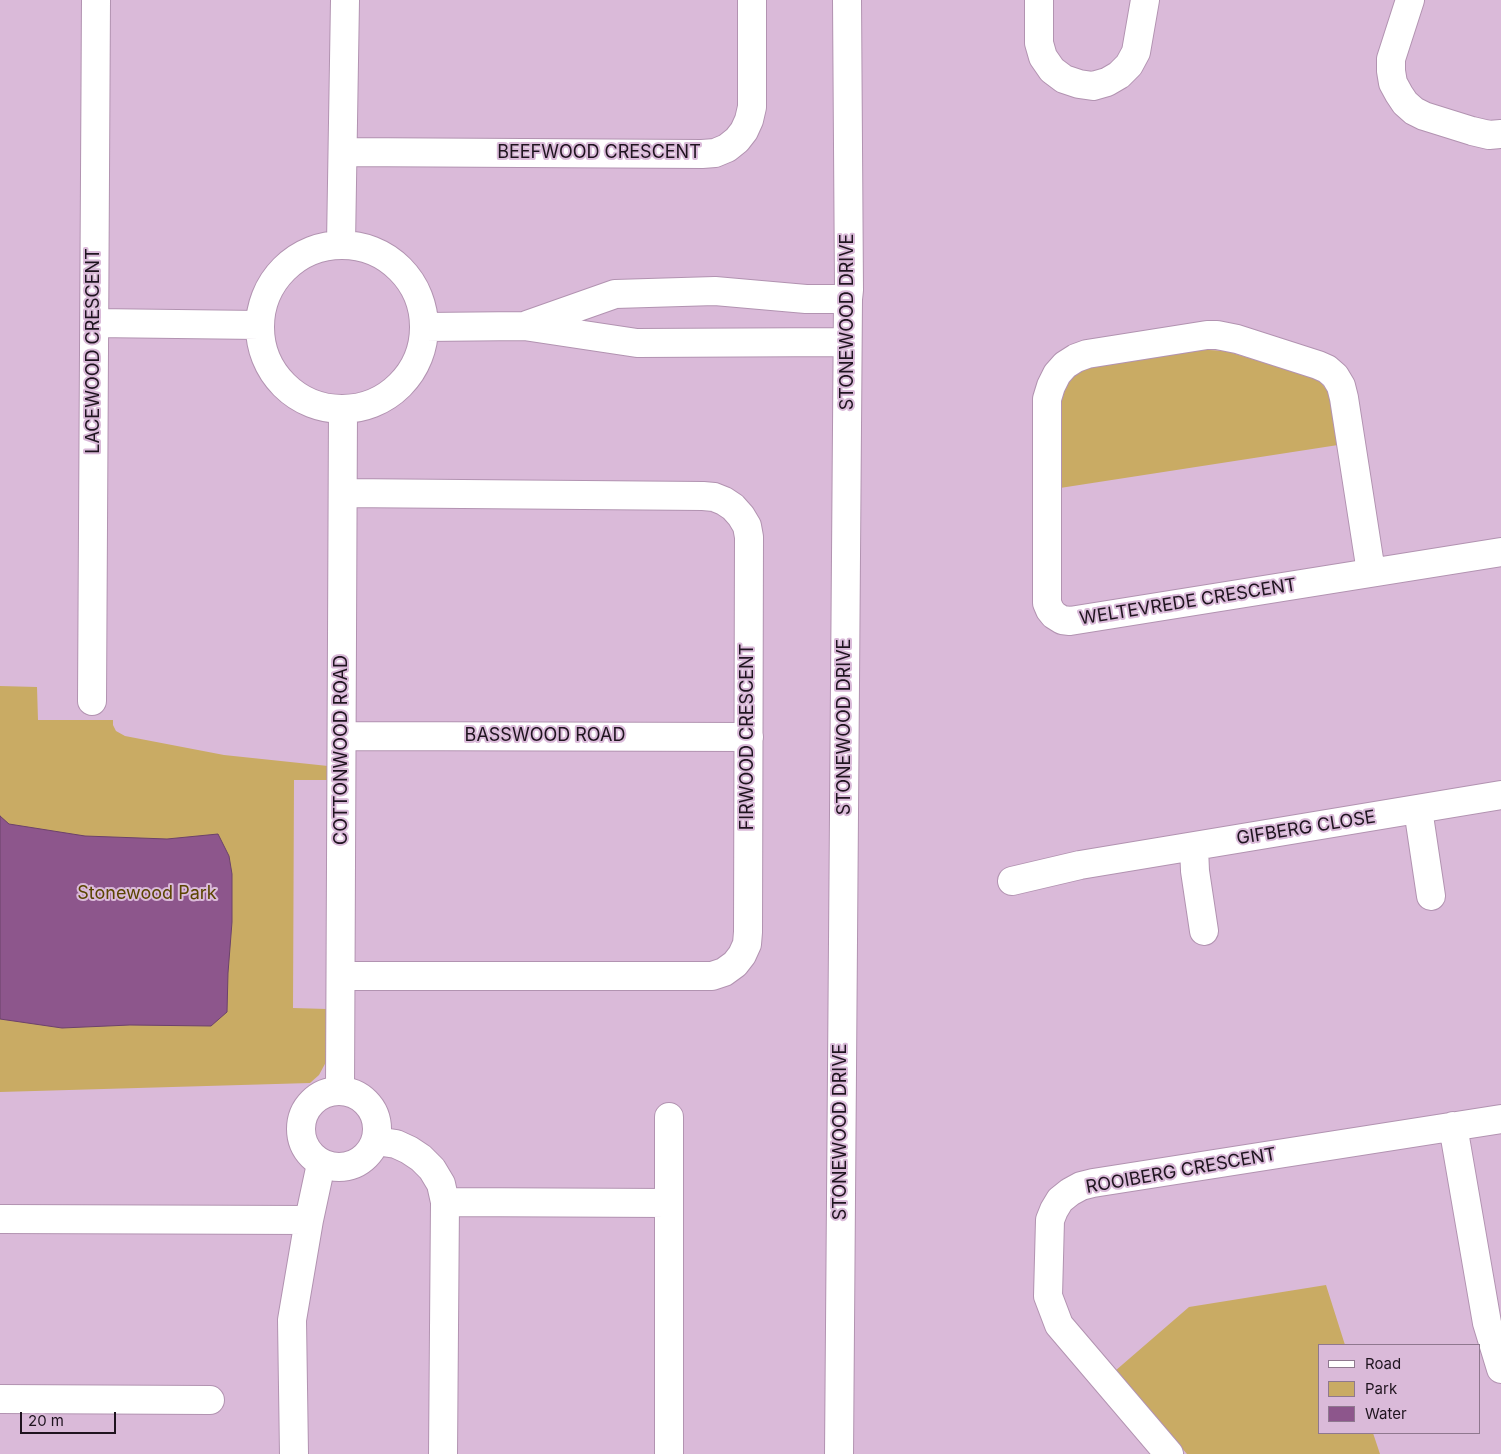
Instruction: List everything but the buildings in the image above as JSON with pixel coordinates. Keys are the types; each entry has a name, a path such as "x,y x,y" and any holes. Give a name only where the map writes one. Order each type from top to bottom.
{"street":[{"name":"LACEWOOD CRESCENT","path":"92,701 96,0"},
{"path":"341,244 345,0"},
{"name":"BEEFWOOD CRESCENT","path":"343,152 692,154 715,152 727,148 737,140 750,120 752,107 752,0"},
{"name":"STONEWOOD DRIVE","path":"839,1454 847,342 849,290 848,0"},
{"path":"1039,0 1039,43 1043,57 1052,70 1064,79 1093,86 1107,82 1119,75 1129,65 1136,52 1145,0"},
{"path":"1410,0 1391,59 1393,83 1398,94 1414,111 1424,116 1472,131 1501,134"},
{"path":"341,244 363,247 382,255 400,268 413,285 422,305 425,327 422,348 414,368 401,385 384,399 364,407 343,410 321,407 308,402 283,385 270,368 262,347 259,325 263,304 271,285 284,268 301,255 320,247 341,244"},
{"path":"524,326 615,294 714,291 806,299 848,299"},
{"path":"95,323 259,325"},
{"path":"425,327 524,326 638,343 847,342"},
{"name":"WELTEVREDE CRESCENT","path":"1371,572 1344,398 1341,386 1335,376 1327,369 1237,339 1207,335 1087,354 1065,365 1057,374 1047,399 1047,603 1054,615 1062,620 1070,621 1501,552"},
{"name":"COTTONWOOD ROAD","path":"340,1090 343,410"},
{"name":"FIRWOOD CRESCENT","path":"340,976 712,976 724,972 735,964 742,955 747,944 748,922 749,537 741,516 724,501 714,497 703,496 342,493"},
{"name":"BASSWOOD ROAD","path":"342,736 748,737"},
{"name":"GIFBERG CLOSE","path":"1012,881 1080,865 1501,795"},
{"path":"1418,809 1431,896"},
{"path":"1194,847 1195,871 1204,930"},
{"path":"340,1090 354,1093 366,1101 375,1113 378,1127 376,1141 370,1153 360,1162 348,1167 334,1168 321,1164 311,1156 304,1145 301,1133 302,1120 307,1108 316,1099 327,1093 340,1090"},
{"path":"669,1117 669,1454"},
{"name":"ROOIBERG CRESCENT","path":"1169,1454 1059,1325 1048,1296 1050,1220 1060,1200 1081,1186 1093,1183 1501,1119"},
{"path":"1452,1126 1487,1323 1501,1368"},
{"path":"376,1141 396,1144 421,1158 432,1169 440,1184 445,1202 443,1454"},
{"path":"294,1454 292,1320 309,1220 321,1164"},
{"path":"445,1202 669,1202"},
{"path":"0,1219 309,1220"},
{"path":"0,1399 210,1400"}],"green space":[{"path":"1192,350 1226,351 1319,381 1327,390 1329,396 1338,445 1060,488 1060,403 1063,390 1071,379 1081,370 1095,366"},
{"name":"Stonewood Park","path":"0,686 37,687 38,720 113,720 116,731 125,736 224,755 328,766 328,780 294,780 293,1008 327,1009 326,1062 319,1075 310,1083 0,1092"},
{"path":"1326,1285 1345,1344 1318,1344 1318,1434 1373,1434 1380,1454 1187,1454 1115,1371 1189,1307"}],"water":[{"path":"0,816 9,824 85,836 167,839 218,834 229,856 232,874 232,922 227,1012 211,1026 130,1025 62,1028 0,1019"}]}
